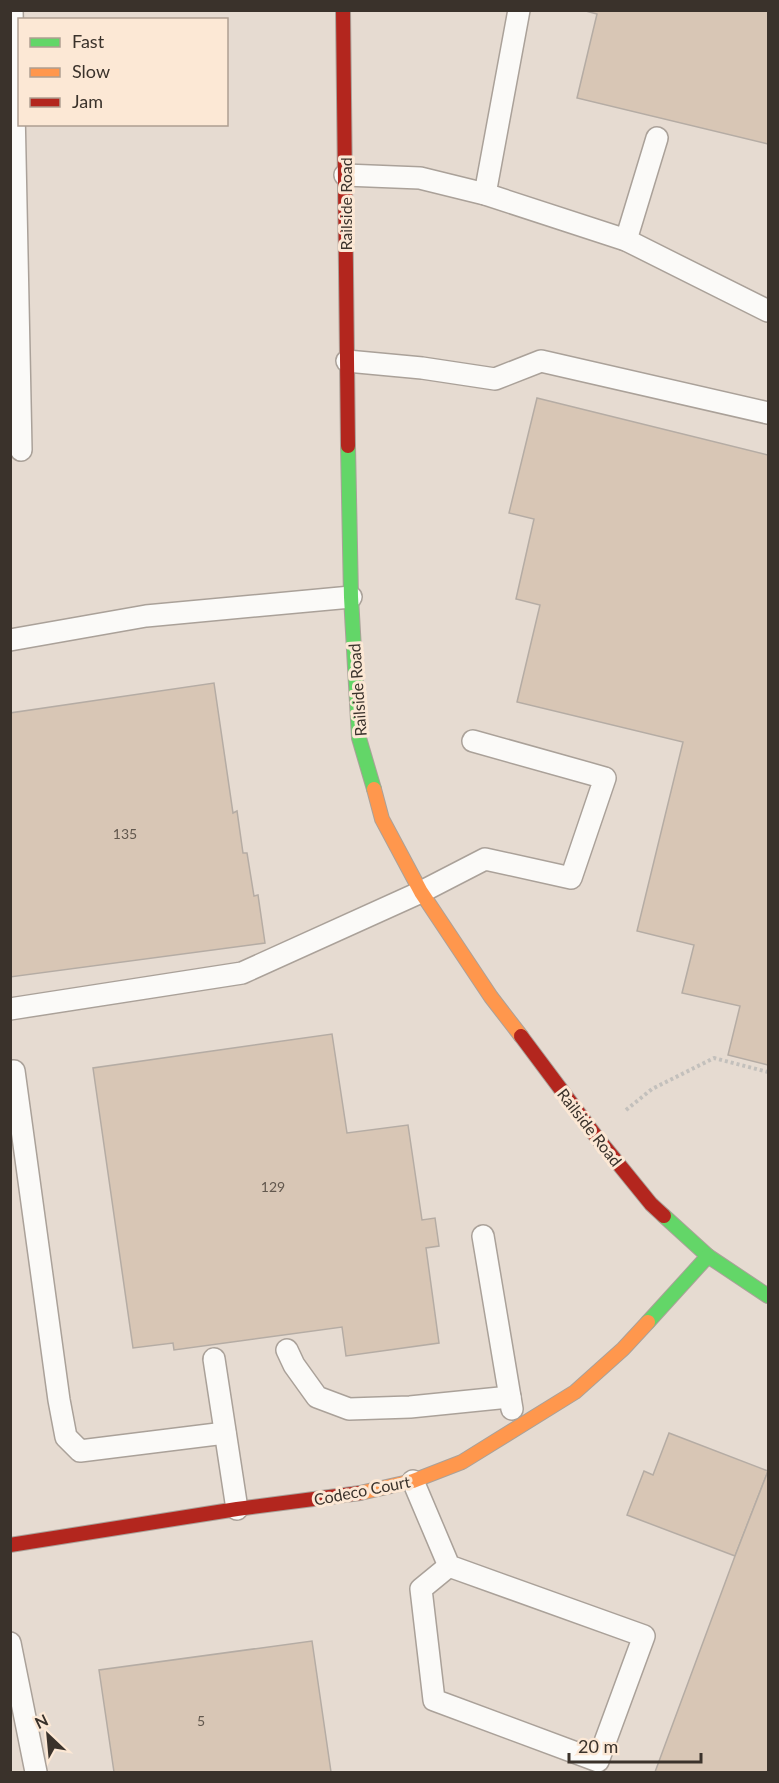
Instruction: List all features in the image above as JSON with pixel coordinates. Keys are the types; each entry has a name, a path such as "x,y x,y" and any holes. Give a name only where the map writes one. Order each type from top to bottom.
{"street":[{"name":"Railside Road","path":"343,10 351,597 359,738 382,819 421,892 491,997 595,1135 651,1204 708,1256 768,1296"},
{"name":"Codeco Court","path":"10,1545 237,1509 348,1495 413,1482 462,1462 575,1392 623,1349 708,1256"}],"lane":[{"path":"12,10 21,450"},
{"path":"485,194 519,10"},
{"path":"626,240 657,138"},
{"path":"345,175 420,178 485,194 626,240 767,305"},
{"path":"346,361 422,368 495,379 541,361 768,413"},
{"path":"10,640 146,616 351,597"},
{"path":"10,1009 242,973 421,892 485,859 571,878 605,778 473,741"},
{"path":"14,1071 66,1437 80,1451 225,1432"},
{"path":"483,1236 516,1430"},
{"path":"287,1350 294,1365 317,1397 349,1409 410,1407 510,1397"},
{"path":"214,1359 237,1509"},
{"path":"413,1482 449,1566 644,1636 598,1761 434,1700 421,1589 449,1566"},
{"path":"10,1643 36,1773"}],"path":[{"path":"595,1135 652,1089 714,1058 768,1072"}],"building":[{"path":"582,10 768,10 768,144 577,98 597,14"},
{"path":"537,398 768,455 768,1065 728,1055 740,1006 682,993 694,945 637,931 683,742 517,702 540,605 516,599 534,519 509,513"},
{"path":"214,683 233,813 237,811 243,853 247,853 254,896 258,895 265,943 10,977 10,713"},
{"path":"332,1034 347,1133 408,1125 422,1220 435,1218 439,1246 426,1248 439,1343 346,1356 342,1327 174,1350 173,1343 133,1348 93,1068"},
{"path":"669,1433 768,1471 735,1556 627,1515 644,1471 653,1475"},
{"path":"768,1471 768,1772 655,1772 735,1556"},
{"path":"312,1641 331,1772 114,1772 99,1670"}],"traffic: fast":[{"path":"348,446 351,597 359,738 374,789"},
{"path":"664,1216 708,1256 768,1296"},
{"path":"648,1322 708,1256"}],"traffic: slow":[{"path":"374,789 382,819 421,892 491,997 521,1036"},
{"path":"360,1493 413,1481 462,1462 575,1392 623,1349 648,1322"}],"traffic: jam":[{"path":"343,10 348,446"},
{"path":"521,1036 595,1135 651,1204 664,1216"},
{"path":"10,1545 237,1509 360,1493"}]}
